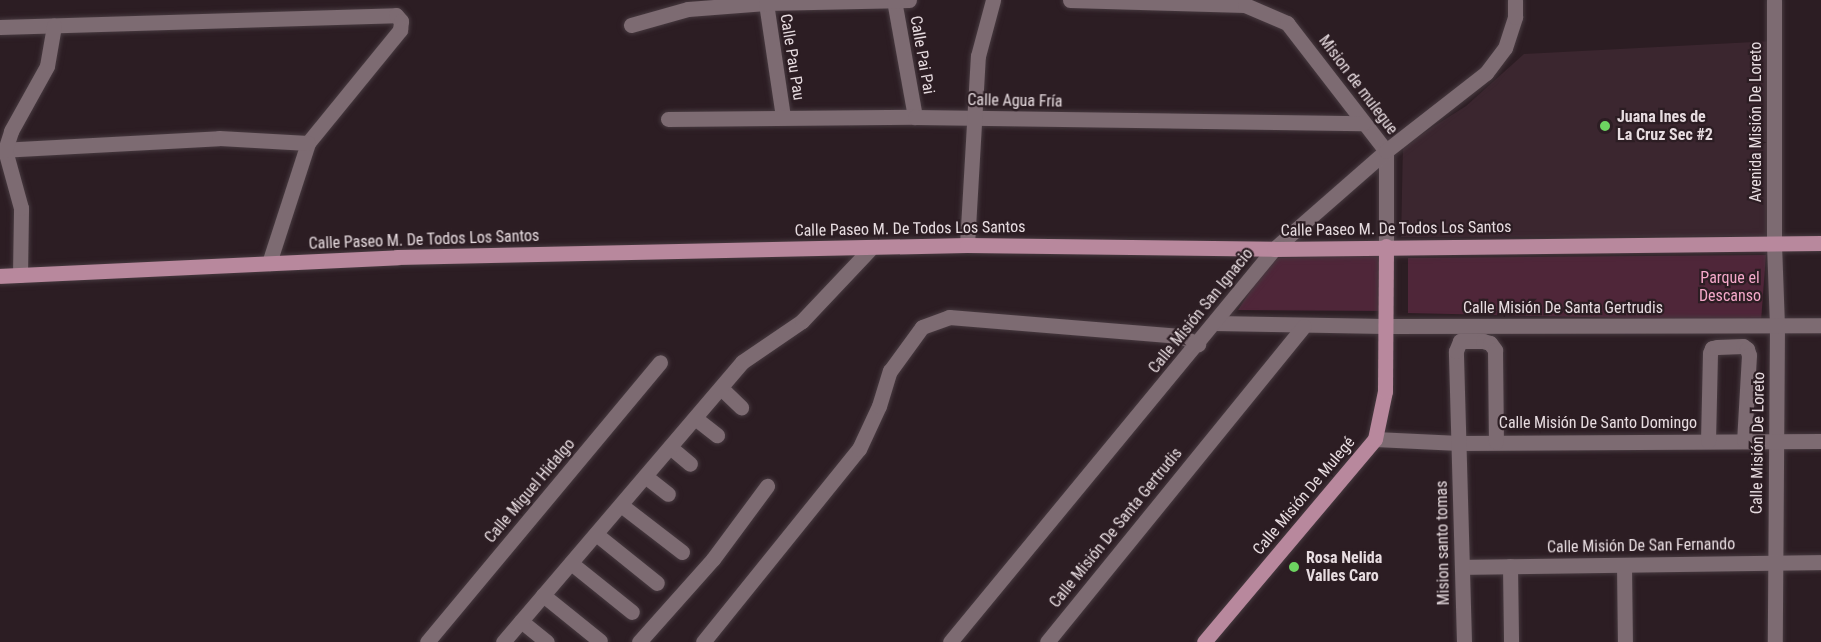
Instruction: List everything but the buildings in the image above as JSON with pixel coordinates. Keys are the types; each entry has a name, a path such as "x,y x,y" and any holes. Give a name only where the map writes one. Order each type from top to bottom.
{"main road":[{"name":"Calle Paseo M. De Todos Los Santos","path":"0,276 397,257 967,245 1274,249 1821,243"},
{"name":"Calle Misión De Mulegé","path":"1204,642 1375,439 1385,392 1386,246"}],"street":[{"name":"Calle Pai Pai","path":"894,0 915,117"},
{"path":"631,25 690,4 909,0"},
{"path":"967,245 978,56 993,0"},
{"name":"Mision de mulegue","path":"1070,0 1245,5 1287,23 1386,152 1386,246"},
{"name":"Calle Misión San Ignacio","path":"950,642 1274,249 1386,152 1486,73 1505,48 1515,17 1515,0"},
{"name":"Avenida Misión De Loreto","path":"1774,0 1774,244"},
{"name":"Calle Pau Pau","path":"766,3 783,117"},
{"path":"0,27 396,15 401,21 400,30 308,143 269,263"},
{"path":"20,275 21,208 2,150 47,66 54,26"},
{"name":"Calle Agua Fría","path":"668,119 915,117 1363,123"},
{"path":"2,150 219,138 308,143"},
{"name":"Calle Misión De Loreto","path":"1774,244 1777,325 1775,642"},
{"path":"503,642 742,362 802,321 872,247"},
{"path":"702,642 859,449 890,372 922,327 949,317 1180,336 1198,344"},
{"name":"Calle Misión De Santa Gertrudis","path":"1215,323 1304,326 1821,325"},
{"name":"Calle Misión De Santa Gertrudis","path":"1047,642 1304,326"},
{"name":"Mision santo tomas","path":"1464,642 1456,351 1460,341 1483,341 1490,343 1495,350 1496,442"},
{"path":"1708,441 1710,353 1717,346 1743,346 1748,349 1744,441"},
{"name":"Calle Miguel Hidalgo","path":"427,642 660,362"},
{"path":"721,388 741,407"},
{"path":"695,418 717,435"},
{"name":"Calle Misión De Santo Domingo","path":"1375,439 1459,443 1821,441"},
{"path":"670,447 690,464"},
{"path":"645,476 668,494"},
{"path":"639,642 713,558 767,486"},
{"path":"621,505 682,552"},
{"path":"596,534 657,583"},
{"name":"Calle Misión De San Fernando","path":"1462,567 1821,562"},
{"path":"571,563 632,612"},
{"path":"1624,564 1625,642"},
{"path":"1510,566 1511,642"},
{"path":"543,595 600,641"},
{"path":"521,621 547,642"}],"shaded area":[{"name":"Juana Ines de La Cruz Sec #2","path":"1773,41 1778,236 1401,237 1403,146 1466,106 1524,54"}],"green space":[{"path":"1388,255 1385,311 1238,310 1271,258"},
{"name":"Parque el Descanso","path":"1766,255 1761,321 1408,313 1408,258"}],"place":[{"name":"Juana Ines de La Cruz Sec #2","path":"1605,126"},
{"name":"Rosa Nelida Valles Caro","path":"1294,567"}]}
